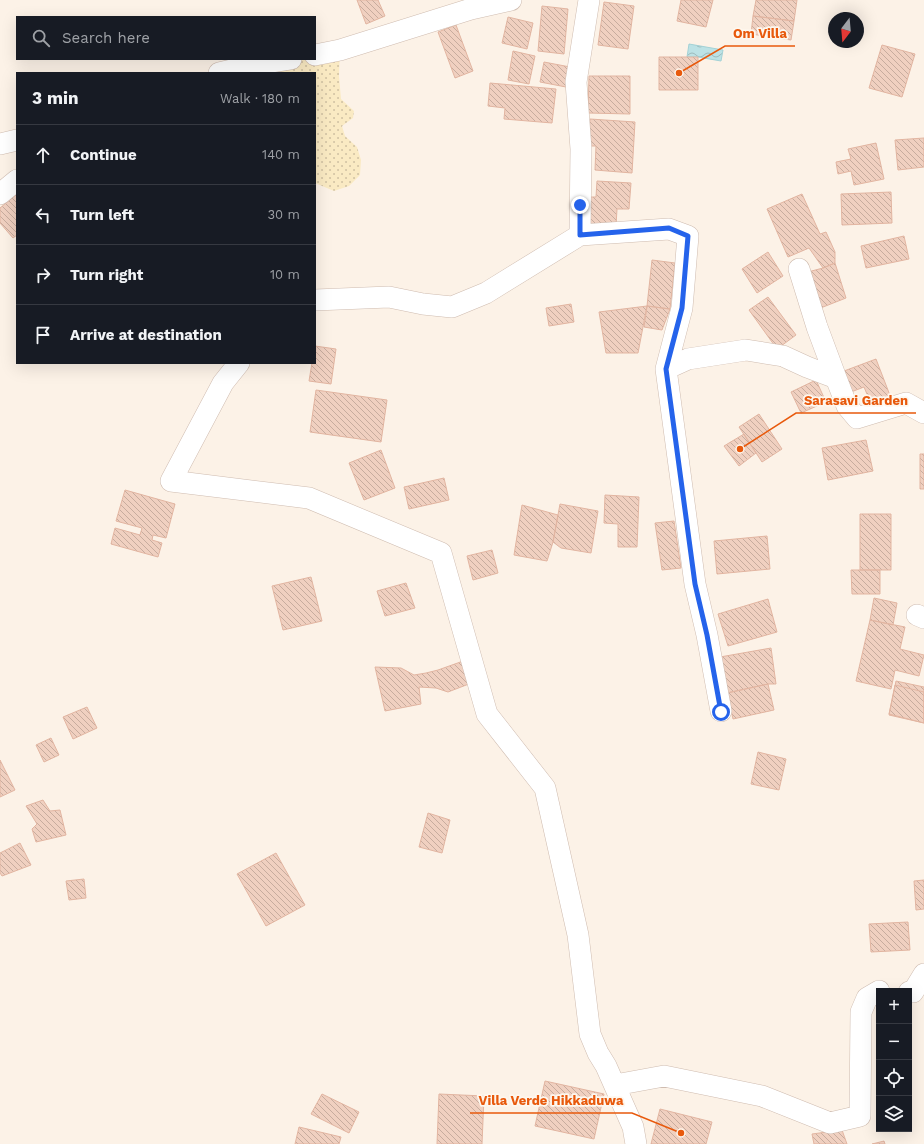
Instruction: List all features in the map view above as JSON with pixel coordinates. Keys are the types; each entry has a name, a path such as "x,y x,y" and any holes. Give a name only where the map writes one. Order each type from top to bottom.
{"street":[{"path":"316,55 340,50 469,4 511,0"},
{"path":"580,235 581,149 576,82 590,0"},
{"path":"224,72 285,60"},
{"path":"0,144 16,140"},
{"path":"0,194 16,181"},
{"path":"316,300 389,297 423,304 452,307 486,294 580,235 669,228 688,236 682,308 666,369 695,584 707,635 721,712"},
{"path":"798,269 817,327 847,406 857,418 906,403 924,413"},
{"path":"666,369 688,359 746,350 783,356 836,378"},
{"path":"238,364 223,383 171,481 309,498 441,553 487,714 545,788 578,935 590,1034 633,1127 636,1144"},
{"path":"915,991 924,974"},
{"path":"615,1086 664,1076 762,1096 830,1123 860,1116 861,1012 867,998 876,993"}],"sand":[{"path":"340,50 339,76 341,99 354,111 353,118 342,126 345,136 357,147 361,160 360,175 349,186 334,191 316,183 316,72 224,72 286,60 316,60 316,59"}],"water":[{"path":"689,44 723,50 721,61 698,57 687,57"}],"building":[{"path":"357,0 378,0 385,16 366,24"},
{"path":"681,0 713,0 706,27 677,21"},
{"path":"756,0 797,0 794,21 753,16"},
{"path":"604,2 634,6 628,49 598,45"},
{"path":"542,6 568,9 564,54 538,51"},
{"path":"753,16 794,21 791,40 751,34"},
{"path":"508,17 533,23 527,49 502,43"},
{"path":"456,25 473,71 455,78 438,32"},
{"path":"882,45 915,54 902,97 869,88"},
{"path":"513,51 535,56 529,84 508,80"},
{"path":"659,57 698,57 698,90 659,90"},
{"path":"544,62 570,67 566,87 540,82"},
{"path":"589,76 630,76 630,114 588,113"},
{"path":"490,83 556,89 552,123 504,119 505,108 488,106"},
{"path":"590,119 635,122 632,173 595,170 596,146 588,146"},
{"path":"924,138 924,167 898,170 895,140"},
{"path":"876,143 884,179 854,185 851,171 838,174 836,162 851,159 848,149"},
{"path":"597,181 631,183 629,209 617,209 616,226 588,224 590,197 596,197"},
{"path":"891,192 892,223 842,225 841,194"},
{"path":"802,194 820,234 826,232 835,252 835,263 823,268 809,248 788,257 767,209"},
{"path":"16,195 16,236 13,238 0,223 0,208"},
{"path":"904,236 909,259 866,268 861,246"},
{"path":"768,252 783,276 757,293 742,269"},
{"path":"652,260 675,263 670,309 647,306"},
{"path":"835,263 846,298 818,309 804,273"},
{"path":"768,297 796,335 777,349 749,310"},
{"path":"571,304 574,322 549,326 546,308"},
{"path":"647,306 670,309 662,330 644,327"},
{"path":"647,306 638,353 606,353 599,312"},
{"path":"316,346 336,349 331,384 309,381 312,364 316,364"},
{"path":"876,359 891,398 872,406 864,387 851,392 844,371"},
{"path":"816,380 826,402 801,413 791,392"},
{"path":"316,390 387,400 381,442 310,432"},
{"path":"759,414 782,449 762,462 739,427"},
{"path":"744,434 756,453 739,466 724,446"},
{"path":"866,440 873,471 828,480 822,448"},
{"path":"381,450 395,488 364,500 349,463"},
{"path":"920,454 924,454 924,489 920,489"},
{"path":"444,478 449,500 409,509 404,487"},
{"path":"125,490 175,504 166,538 153,535 152,540 162,543 158,557 111,544 115,528 140,535 142,528 116,521"},
{"path":"605,495 639,497 637,547 618,547 618,524 604,523"},
{"path":"560,504 598,511 591,553 561,548 553,542"},
{"path":"522,505 558,515 553,542 547,561 514,555"},
{"path":"860,514 891,514 891,570 860,570"},
{"path":"674,521 681,568 662,570 655,523"},
{"path":"767,536 770,569 717,574 714,541"},
{"path":"492,550 498,573 473,580 467,556"},
{"path":"851,570 880,570 880,594 852,594"},
{"path":"311,577 322,621 283,630 272,586"},
{"path":"406,583 415,608 385,616 377,591"},
{"path":"874,598 897,603 893,625 870,620"},
{"path":"768,599 777,632 728,646 718,614"},
{"path":"870,620 905,627 900,649 924,655 919,676 895,670 891,689 856,681"},
{"path":"771,648 776,684 768,684 727,693 720,657"},
{"path":"466,660 474,682 448,692 436,688 419,687 421,704 385,711 375,667 401,668 414,675 438,670"},
{"path":"896,681 924,687 924,723 889,715"},
{"path":"768,684 774,710 733,719 727,693"},
{"path":"895,685 924,692 924,723 889,714"},
{"path":"87,707 97,728 73,739 63,717"},
{"path":"51,738 59,755 44,762 36,745"},
{"path":"758,752 786,759 779,790 751,784"},
{"path":"0,760 15,790 0,797"},
{"path":"43,800 50,811 60,810 66,835 36,842 32,829 37,824 26,806"},
{"path":"428,813 450,820 442,853 419,847"},
{"path":"20,843 31,865 2,876 0,873 0,853"},
{"path":"276,853 305,905 266,926 237,874"},
{"path":"84,879 86,898 69,900 66,881"},
{"path":"924,880 924,909 916,910 914,881"},
{"path":"908,922 910,950 871,952 869,924"},
{"path":"545,1081 604,1094 594,1139 535,1126"},
{"path":"322,1094 359,1112 349,1133 311,1114"},
{"path":"439,1094 484,1096 482,1144 437,1144"},
{"path":"660,1109 712,1122 706,1144 651,1144"},
{"path":"299,1127 341,1137 339,1144 295,1144"},
{"path":"842,1130 847,1144 814,1144 812,1134"},
{"path":"884,1141 885,1144 872,1144"}],"place":[{"name":"Om Villa","path":"679,73"},
{"name":"Sarasavi Garden","path":"740,449"},
{"name":"Villa Verde Hikkaduwa","path":"681,1133"}],"route":[{"path":"580,205 580,235 634,232 669,228 688,236 682,308 666,369 695,584 707,635 721,712"}]}
